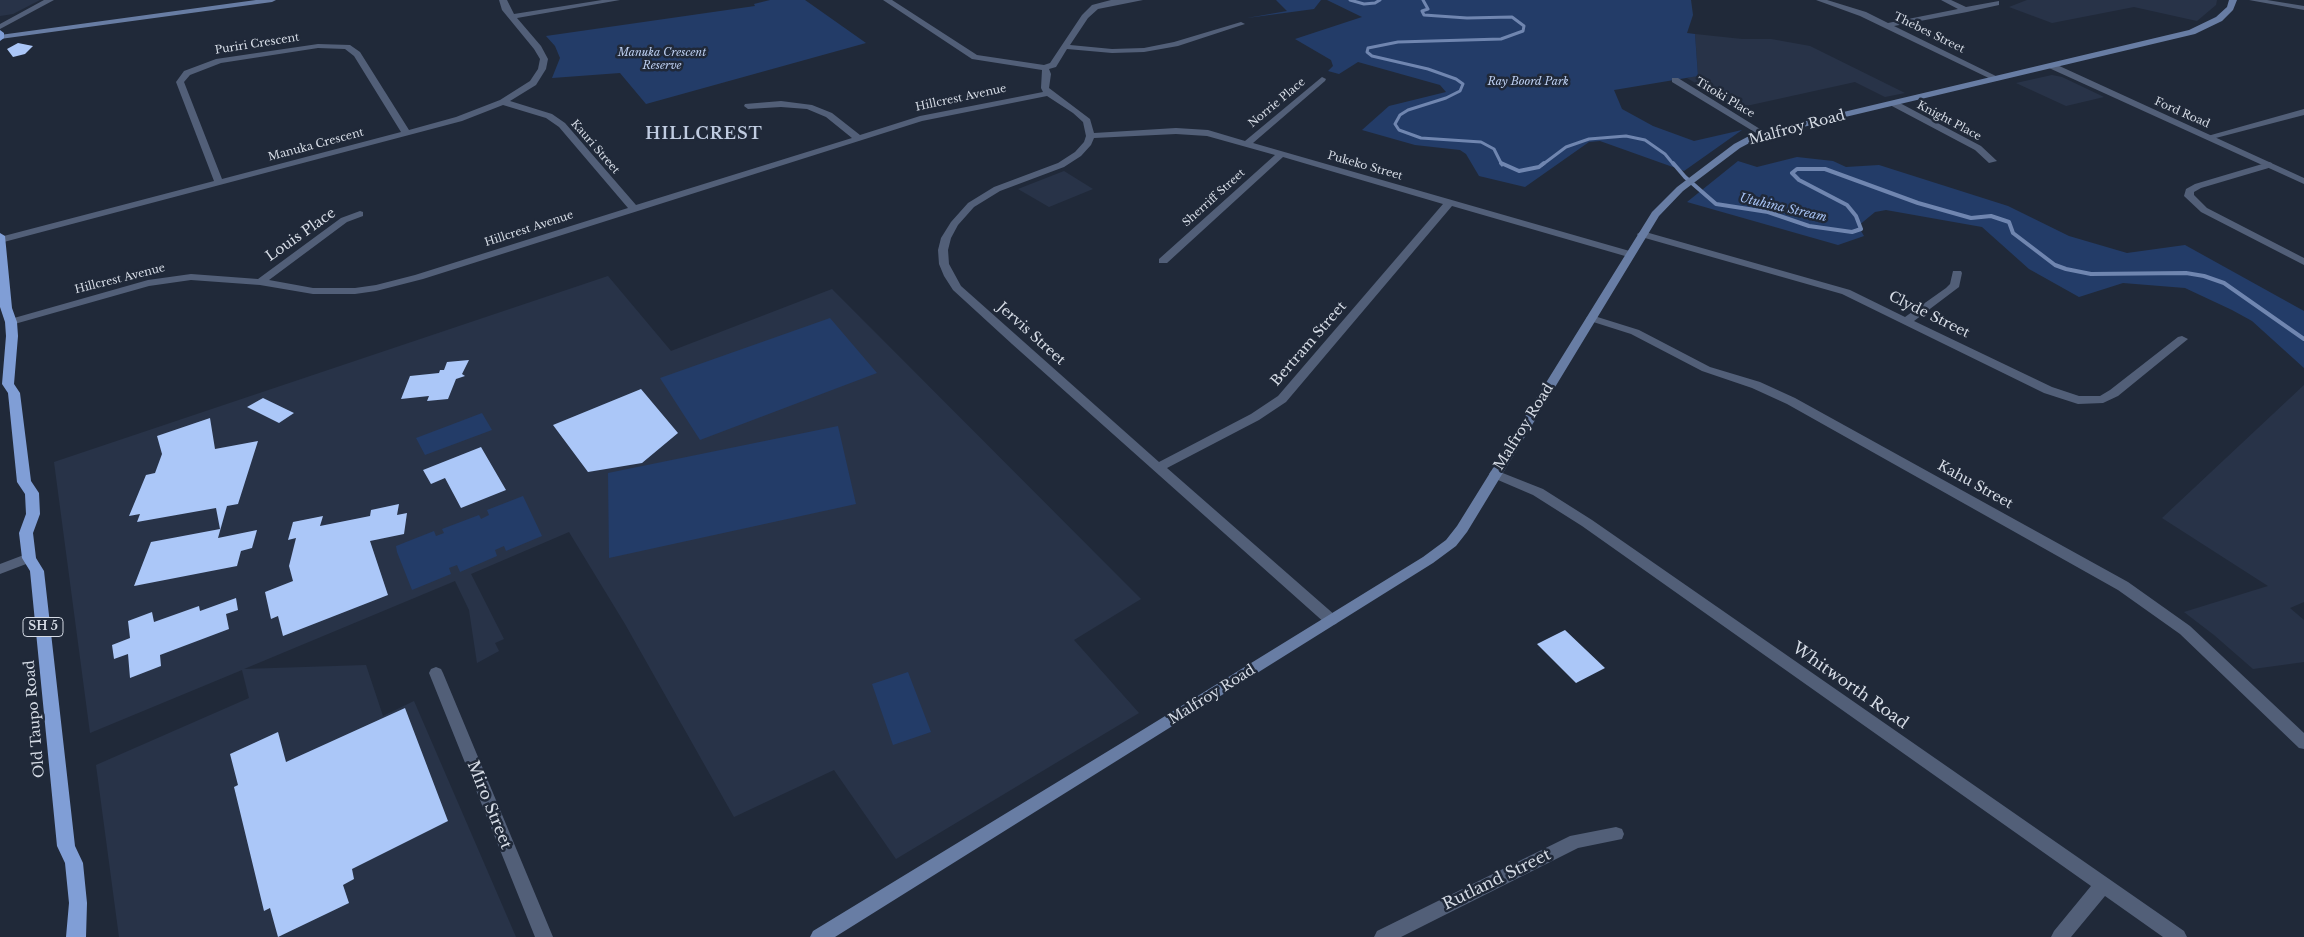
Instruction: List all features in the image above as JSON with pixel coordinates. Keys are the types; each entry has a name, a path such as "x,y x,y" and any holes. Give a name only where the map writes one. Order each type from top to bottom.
{"highway":[{"path":"0,33 0,38"},
{"name":"Old Taupo Road","path":"1,238 1,261 6,308 12,322 8,369 4,385 14,393 24,482 32,493 33,514 26,533 29,558 37,571 60,805 66,846 74,863 78,903 76,937"}],"main road":[{"path":"0,38 272,0"},
{"name":"Malfroy Road","path":"819,937 1128,748 1433,557 1451,543 1462,529 1642,234 1664,204 1680,188 1736,146 1764,134 2192,32 2219,20 2230,8 2233,0"}],"street":[{"path":"0,27 50,0"},
{"name":"Manuka Crescent","path":"1,238 467,116 503,102 533,83 539,76 544,59 538,48 506,10 503,0"},
{"path":"511,16 616,0"},
{"path":"887,0 975,56 1045,68 1053,65 1084,17 1095,7 1112,2 1139,0"},
{"name":"Thebes Street","path":"1820,0 1848,8 1889,25 1998,79"},
{"path":"1945,0 1968,10"},
{"path":"2253,0 2304,8"},
{"path":"1889,25 1996,3"},
{"path":"1066,47 1112,51 1144,50 1174,44 1241,24"},
{"name":"Puriri Crescent","path":"219,182 180,82 187,73 219,61 318,46 347,47 357,54 406,132"},
{"name":"Ford Road","path":"2052,66 2304,181"},
{"path":"1045,68 1047,74 1044,84 1048,93 1082,116 1089,127 1090,136"},
{"name":"Norrie Place","path":"1246,144 1322,79"},
{"name":"Titoki Place","path":"1675,80 1764,134"},
{"name":"Hillcrest Avenue","path":"12,322 127,288 168,279 208,277 260,282 313,291 355,291 376,288 419,277 937,114 1048,93"},
{"name":"Kauri Street","path":"503,102 549,116 562,125 634,209"},
{"path":"748,106 780,104 809,107 829,115 858,138"},
{"name":"Knight Place","path":"1893,104 1978,148 1992,161"},
{"path":"2208,137 2304,112"},
{"name":"Pukeko Street","path":"1090,136 1194,132 1222,136 1630,254"},
{"name":"Jervis Street","path":"1090,136 1084,148 1061,165 996,189 971,205 952,226 946,238 943,250 944,264 957,288 1331,620"},
{"name":"Sherriff Street","path":"1163,260 1281,154"},
{"path":"2269,165 2198,186 2190,191 2189,196 2204,210 2304,262"},
{"name":"Bertram Street","path":"1159,467 1255,417 1282,399 1450,202"},
{"name":"Louis Place","path":"260,282 344,220 360,214"},
{"name":"Clyde Street","path":"1642,234 1824,284 1863,299 2048,390 2078,400 2091,401 2103,399 2114,393 2182,338"},
{"path":"1906,321 1950,290 1955,284 1957,273"},
{"name":"Kahu Street","path":"1592,318 1635,332 1706,369 1756,386 1791,401 2123,586 2185,630 2304,743"},
{"name":"Whitworth Road","path":"1495,474 1538,492 1587,523 2178,937"},
{"path":"0,568 29,558"},
{"name":"Miro Street","path":"436,673 544,937"},
{"name":"Rutland Street","path":"1383,937 1576,841 1616,834"},
{"path":"2060,937 2103,885"}],"shaded area":[{"path":"0,0 40,0 13,14 0,16"},
{"path":"2027,0 2217,0 2216,5 2197,21 2134,7 2052,23 2009,7"},
{"path":"1695,34 1742,39 1771,39 1810,46 1905,93 1885,97 1855,82 1737,108 1687,78 1698,75"},
{"path":"2052,75 2062,77 2104,97 2066,106 2016,83"},
{"path":"1064,171 1093,189 1049,207 1018,189"},
{"path":"608,276 671,351 832,289 1141,599 1074,640 1139,713 896,859 834,770 734,817 625,624 569,532 471,574 504,639 495,643 499,651 477,663 469,610 455,581 244,669 366,665 383,716 414,701 516,937 119,937 96,765 249,698 242,670 90,733 54,462"},
{"path":"2304,385 2304,602 2290,608 2304,620 2304,662 2253,669 2184,612 2268,586 2162,518"}],"green space":[{"name":"Manuka Crescent Reserve","path":"770,0 805,0 866,43 646,104 620,73 552,78 560,58 555,46 546,36 755,6 754,4"},
{"path":"1276,0 1321,0 1314,9 1247,18 1287,11"},
{"name":"Ray Boord Park","path":"1327,0 1691,0 1693,15 1687,33 1695,34 1698,76 1614,90 1622,109 1653,126 1694,141 1742,130 1684,171 1600,141 1589,142 1525,187 1479,176 1466,154 1460,150 1415,145 1362,130 1389,106 1446,92 1440,85 1358,62 1339,74 1328,71 1333,66 1331,60 1295,39 1362,17"},
{"path":"1797,157 1833,161 1846,167 1879,165 2008,206 2069,236 2127,253 2185,245 2304,311 2304,368 2252,321 2185,288 2123,283 2079,297 2029,269 1982,227 1886,210 1875,212 1858,226 1864,236 1838,245 1687,202 1738,161 1757,167"},
{"path":"830,318 877,373 700,440 660,378"},
{"path":"482,413 492,430 425,455 416,438"},
{"path":"838,426 856,504 609,558 608,473"},
{"path":"523,496 542,536 506,551 504,546 495,550 497,556 460,572 457,565 449,568 451,574 412,590 396,546 434,531 436,536 444,533 442,529 479,515 481,519 489,515 487,510"},
{"path":"908,672 931,732 893,745 872,684"}],"building":[{"path":"18,43 33,46 25,54 13,57 7,49"},
{"path":"469,360 462,374 465,376 456,379 448,399 427,401 429,396 401,399 410,376 439,373 440,370 444,370 447,362"},
{"path":"641,389 678,433 642,463 588,472 553,425"},
{"path":"263,398 294,413 279,423 247,407"},
{"path":"210,418 215,449 258,441 238,504 227,506 218,538 257,530 252,548 241,551 237,566 134,586 151,542 220,529 216,508 137,522 140,514 129,516 146,475 155,473 162,454 157,436"},
{"path":"481,447 506,490 461,508 445,478 431,484 423,470"},
{"path":"399,504 397,515 407,513 404,534 370,541 388,595 283,636 278,616 271,619 265,592 293,581 289,566 296,538 288,540 293,522 323,516 320,526 370,516 371,510"},
{"path":"236,598 238,610 226,614 229,629 160,655 161,666 130,678 128,654 114,659 112,645 130,638 128,621 152,612 154,622 199,606 200,611"},
{"path":"1565,630 1605,668 1576,683 1537,644"},
{"path":"405,708 448,821 352,869 354,879 343,885 349,903 278,937 270,908 264,911 234,787 238,785 230,754 278,732 286,762"}],"waterway":[{"name":"Utuhina Stream","path":"1350,0 1364,4 1375,3 1380,0"},
{"name":"Utuhina Stream","path":"1423,0 1428,9 1422,11 1424,15 1467,18 1512,17 1524,26 1523,31 1501,39 1398,42 1368,48 1367,52 1372,56 1428,69 1456,79 1463,84 1460,91 1446,98 1408,110 1400,115 1395,124 1399,130 1421,138 1481,142 1494,149 1501,163"},
{"name":"Utuhina Stream","path":"1542,165 1566,147 1589,139 1626,136 1645,140 1665,154 1674,165"},
{"name":"Utuhina Stream","path":"1501,163 1519,171 1539,167 1544,163"},
{"name":"Utuhina Stream","path":"1673,163 1685,177 1716,204 1768,212 1809,226 1852,232 1861,229 1856,216 1847,205 1799,180 1792,173 1797,169 1825,169 1918,203 1971,218 1991,216 2009,222 2013,233 2055,265 2066,269 2091,274 2186,273 2204,276 2224,283 2304,339"}],"district":[{"name":"HILLCREST","path":"704,134"}]}
